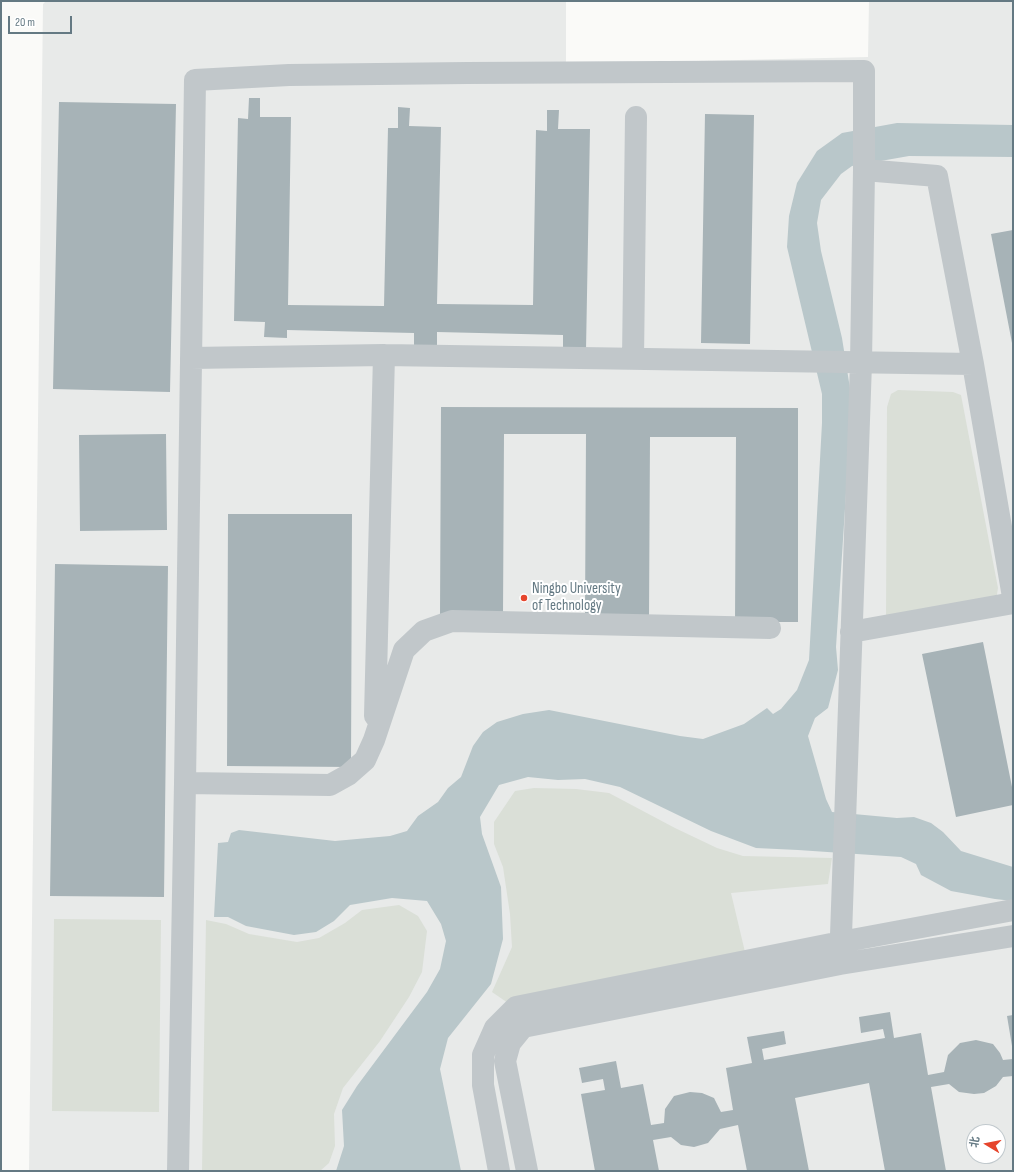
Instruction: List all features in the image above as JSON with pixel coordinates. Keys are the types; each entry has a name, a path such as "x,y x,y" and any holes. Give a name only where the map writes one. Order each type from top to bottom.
{"lane":[{"path":"178,1171 195,80 289,75 864,71 861,363 840,964"},
{"path":"633,359 636,116"},
{"path":"864,170 937,176 973,364 1013,597"},
{"path":"374,740 384,355"},
{"path":"191,358 384,355 973,364"},
{"path":"851,632 1013,603"},
{"path":"185,783 330,785 348,775 365,760 374,740 404,650 424,631 452,621 770,628"},
{"path":"499,1171 483,1085 483,1055 495,1028 516,1007 841,942 1013,910"},
{"path":"527,1171 505,1061 510,1042 523,1026 840,964 1013,936"}],"shaded area":[{"name":"Ningbo University of Technology","path":"46,1 566,1 566,64 868,57 869,1 1013,1 1013,1171 29,1171 43,4"},
{"path":"897,123 1013,125 1013,157 909,156 852,166 841,174 821,200 817,223 821,251 842,338 852,401 836,647 838,670 828,708 815,718 808,736 826,799 832,812 897,818 914,817 931,823 943,832 961,851 1013,867 1013,901 951,891 921,875 916,864 901,857 756,848 711,831 620,787 585,779 558,780 528,777 499,785 480,817 482,834 501,887 503,939 491,984 448,1038 440,1069 461,1171 336,1171 344,1146 342,1110 357,1086 427,992 440,969 446,941 441,924 427,901 392,898 350,905 334,921 316,932 294,935 246,926 228,917 214,917 218,843 228,842 231,833 239,830 335,841 390,836 407,831 418,816 438,802 448,788 461,777 473,746 483,732 497,722 523,714 549,710 680,736 703,739 744,724 767,708 773,714 781,709 797,690 809,660 822,423 822,394 787,247 789,216 797,183 817,151 842,133"},
{"path":"898,390 953,392 961,395 998,588 996,600 886,619 887,407 891,394"},
{"path":"534,788 576,789 609,793 675,828 717,848 743,856 832,858 828,884 731,893 745,952 508,1003 492,992 512,947 510,914 503,867 494,844 494,822 515,791"},
{"path":"399,905 418,916 427,931 422,972 409,997 380,1041 343,1088 334,1114 335,1146 329,1163 320,1171 202,1171 206,920 226,924 249,934 297,942 319,938 345,923 362,910"},
{"path":"54,919 161,920 159,1112 52,1111"}],"building":[{"path":"249,98 260,98 260,117 291,117 288,305 384,306 388,128 398,128 398,107 410,108 409,126 441,127 437,304 533,305 536,130 547,131 547,110 559,110 558,129 590,129 586,350 563,349 563,335 437,332 437,347 414,347 414,333 287,330 287,338 264,337 265,322 234,321 238,118 248,119"},
{"path":"59,102 176,104 170,392 53,389"},
{"path":"705,114 754,115 750,344 701,343"},
{"path":"1013,230 1013,343 1012,343 991,234"},
{"path":"441,407 798,408 798,622 735,622 736,437 650,437 649,617 585,617 586,434 504,434 503,614 440,614"},
{"path":"166,434 167,530 80,531 79,435"},
{"path":"228,514 352,514 351,767 227,766"},
{"path":"55,564 168,566 164,897 50,896"},
{"path":"983,642 1013,792 1013,805 956,817 922,654"},
{"path":"890,1012 894,1038 921,1033 928,1075 944,1072 948,1055 960,1043 976,1040 993,1044 1003,1060 1013,1059 1013,1076 1003,1077 996,1086 984,1093 974,1094 959,1092 949,1084 931,1087 946,1171 885,1171 869,1083 795,1098 809,1171 747,1171 738,1125 720,1129 708,1143 694,1147 681,1145 671,1137 653,1140 659,1171 595,1171 581,1094 605,1090 603,1079 582,1083 579,1068 616,1061 621,1088 643,1084 651,1125 664,1123 665,1109 674,1096 690,1092 702,1093 714,1098 721,1112 733,1110 726,1068 752,1063 747,1037 784,1031 786,1044 762,1049 764,1060 885,1038 883,1029 861,1033 859,1017"},
{"path":"1013,1015 1013,1046 1012,1046 1007,1016"}],"place":[{"name":"Ningbo University of Technology","path":"524,598"}]}
